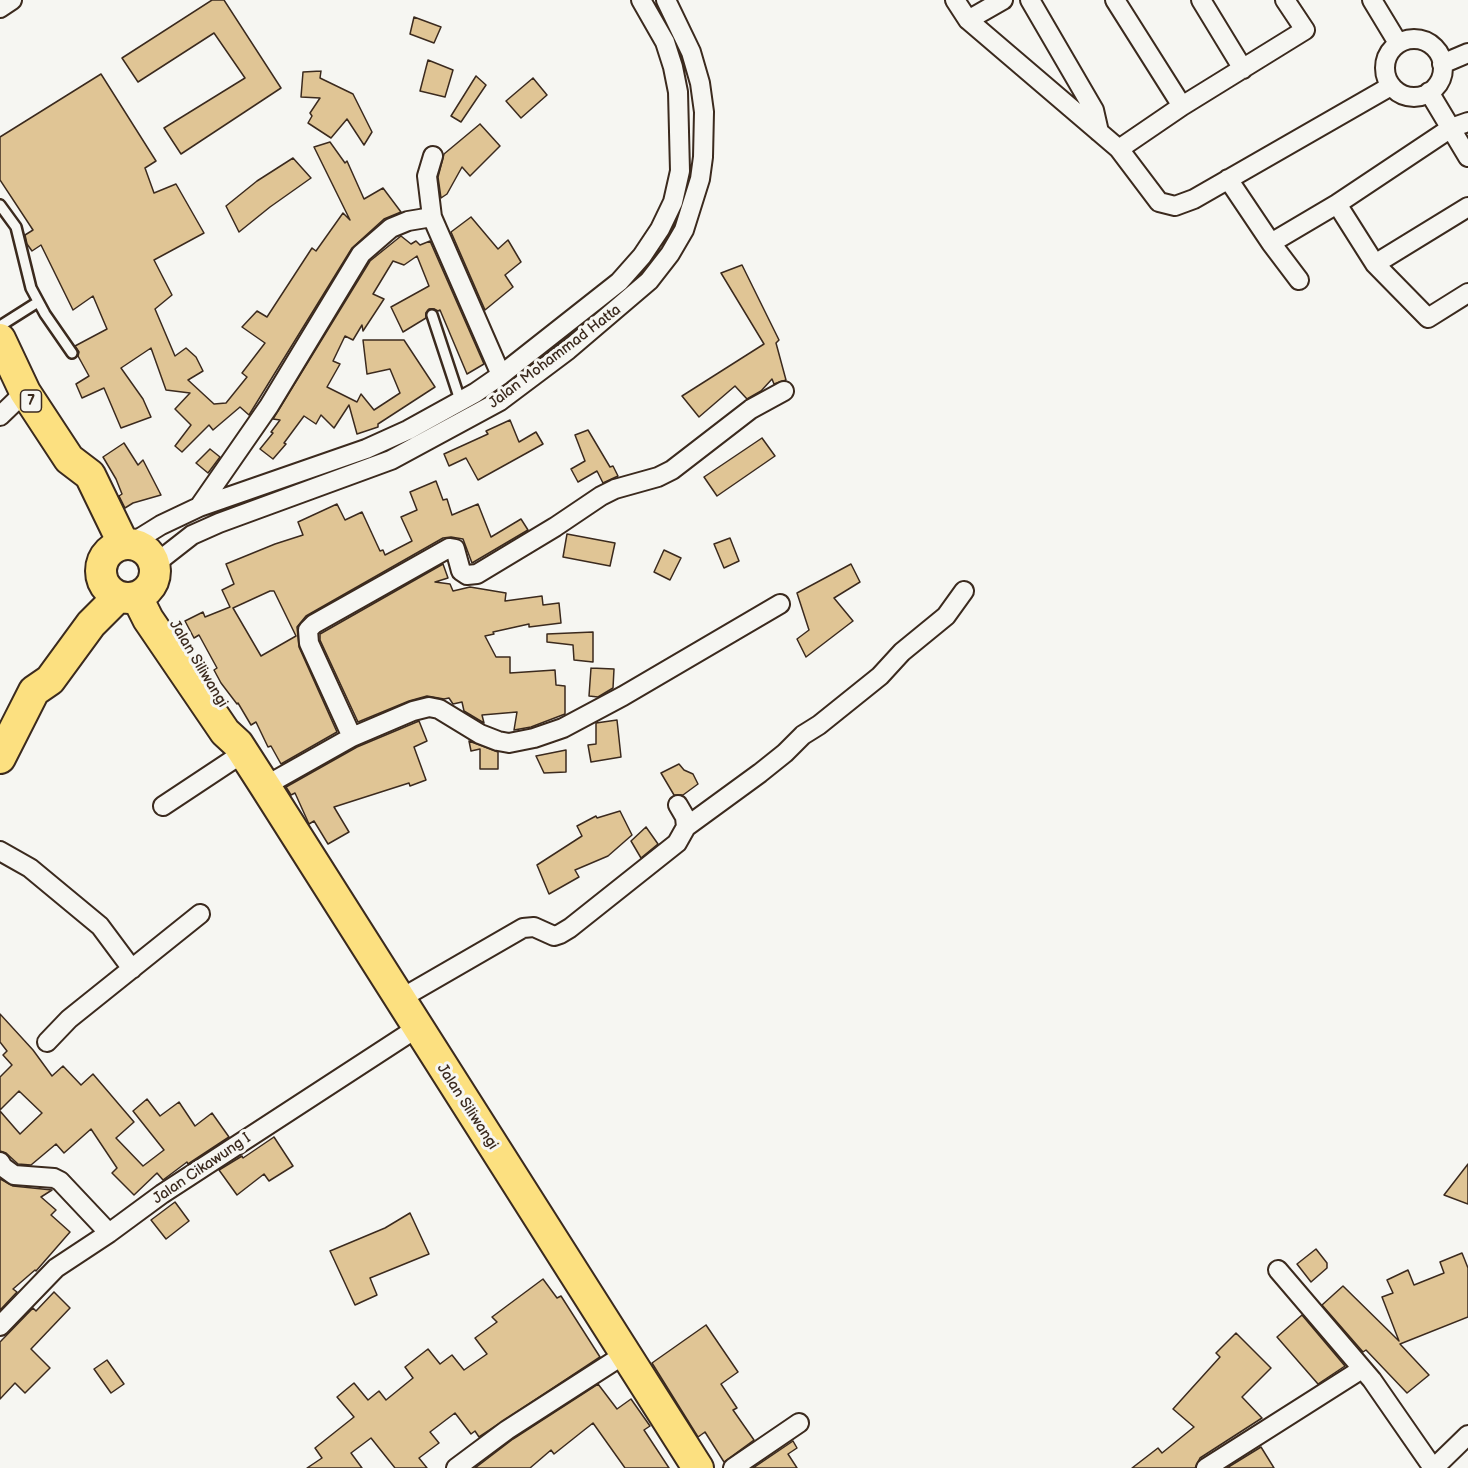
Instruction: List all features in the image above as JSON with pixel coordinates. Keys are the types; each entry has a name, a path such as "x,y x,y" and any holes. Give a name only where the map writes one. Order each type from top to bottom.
{"main road":[{"name":"Jalan Siliwangi","path":"4,357 69,459 90,475 148,620 225,732 241,748 698,1468"},
{"path":"0,758 34,691 50,680 128,570"}],"street":[{"path":"0,8 12,0"},
{"name":"Jalan Mohammad Hatta","path":"128,570 161,525 199,507 366,449 408,430 475,393 620,282 642,256 660,229 673,202 680,171 678,92 673,67 665,42 641,0"},
{"name":"Jalan Mohammad Hatta","path":"128,570 160,560 192,535 219,523 391,460 467,420 508,395 625,303 649,281 684,230 700,179 703,157 704,112 700,82 691,52 666,0"},
{"path":"955,0 968,20 1119,149 1159,202 1175,206 1194,199 1391,87"},
{"path":"968,20 1003,0"},
{"path":"1030,0 1094,110 1099,132"},
{"path":"1115,0 1182,106"},
{"path":"1201,0 1243,69"},
{"path":"1119,149 1182,106 1305,30 1285,0"},
{"path":"1372,0 1398,43"},
{"path":"1406,40 1422,40 1436,49 1442,64 1440,80 1429,92 1413,97 1391,87 1385,72 1385,64 1398,43 1406,40"},
{"path":"1442,64 1468,53"},
{"path":"1429,92 1460,125 1468,157"},
{"path":"1271,243 1337,204 1460,125"},
{"path":"433,156 427,176 432,217 501,375"},
{"path":"1228,179 1299,280"},
{"path":"1337,204 1375,264 1428,318 1468,293"},
{"path":"1375,264 1468,207"},
{"path":"199,507 269,406 361,254 390,228 432,217"},
{"path":"352,737 309,643 308,630 314,624 449,548 455,549 461,571 467,575 477,574 608,493 658,477 672,470 752,409 784,391"},
{"path":"0,416 25,392"},
{"path":"460,400 467,420"},
{"path":"400,999 523,928 534,927 554,936 560,934 676,843 686,827 760,773 803,735 880,676 902,652 946,616 964,591"},
{"path":"265,786 352,737 413,711 429,707 439,709 480,734 509,743 534,738 563,728 623,696 780,604"},
{"path":"163,806 241,748"},
{"path":"678,805 685,817 686,827"},
{"path":"0,851 30,868 100,926 132,969"},
{"path":"47,1042 69,1019 200,914"},
{"name":"Jalan Cikawung I","path":"0,1326 56,1268 110,1233 162,1194 417,1028"},
{"path":"0,1162 3,1167 14,1174 60,1180 110,1233"},
{"path":"1278,1270 1362,1369 1433,1468 1468,1435"},
{"path":"456,1468 507,1430 625,1354"},
{"path":"1206,1468 1362,1369"},
{"path":"733,1468 799,1423"}],"lane":[{"path":"0,205 16,227 31,288 72,353"},
{"path":"0,327 38,302"},
{"path":"432,315 460,400"}],"building":[{"path":"212,0 224,0 281,88 181,154 164,128 245,78 214,33 138,82 122,58"},
{"path":"414,17 441,27 434,43 410,34"},
{"path":"428,60 453,70 445,97 420,91"},
{"path":"321,71 320,78 353,94 372,132 364,145 347,119 331,138 308,123 312,116 310,113 320,98 301,97 303,72"},
{"path":"101,74 156,161 145,168 154,193 176,184 204,233 154,260 172,295 155,309 175,356 186,348 196,357 203,371 188,380 214,404 226,403 247,377 242,373 265,343 242,327 257,311 267,317 312,248 316,251 343,213 350,220 314,147 330,142 345,163 347,161 364,199 383,188 401,212 384,219 352,248 249,415 240,407 213,430 209,425 182,452 175,446 191,425 175,409 190,393 166,390 151,348 121,368 143,399 151,417 121,428 104,388 82,398 76,384 89,376 75,346 107,329 93,296 73,310 41,245 32,251 27,244 25,235 33,230 0,180 0,137"},
{"path":"476,76 486,85 461,122 451,116"},
{"path":"533,78 547,95 521,118 506,101"},
{"path":"480,124 500,146 470,176 462,167 447,194 441,198 438,177 444,154"},
{"path":"293,158 311,178 239,232 226,206 257,181"},
{"path":"471,217 498,249 508,240 521,262 505,275 513,287 485,310 451,232"},
{"path":"401,236 411,244 416,241 420,245 430,241 484,364 467,374 440,310 429,309 426,318 403,332 391,307 429,286 417,256 404,265 393,261 373,294 384,299 363,331 362,325 353,340 345,336 333,361 340,364 327,387 357,402 361,394 374,410 400,393 390,369 367,374 363,340 404,340 435,387 378,424 378,427 357,434 349,405 334,428 321,415 316,424 304,416 273,459 260,449 280,420 273,419 370,261"},
{"path":"742,265 779,340 776,343 786,380 774,384 772,379 761,391 747,399 735,386 699,417 682,396 764,344 721,273"},
{"path":"510,420 519,442 536,432 543,444 478,480 466,458 449,466 444,454 488,434 486,431"},
{"path":"588,430 618,476 603,483 597,471 578,482 571,469 585,461 575,435"},
{"path":"762,438 775,456 717,496 704,477"},
{"path":"124,443 138,465 143,460 161,495 133,503 125,508 119,496 122,494 116,479 103,457"},
{"path":"210,449 220,457 208,473 196,463"},
{"path":"436,481 443,500 447,499 452,515 478,504 491,537 521,519 528,530 472,563 463,539 443,538 306,616 297,627 299,647 337,732 281,764 271,746 268,747 256,722 251,725 238,703 221,683 214,670 217,668 199,635 194,638 185,621 203,612 205,617 230,607 222,590 234,584 226,564 303,535 298,522 337,504 345,520 362,512 380,551 383,550 385,555 412,541 401,517 417,510 410,492","holes":["274,591 296,636 261,656 233,608"]},
{"path":"567,534 615,543 610,566 563,557"},
{"path":"730,538 739,561 724,568 714,544"},
{"path":"664,550 681,558 670,580 654,572"},
{"path":"443,564 448,578 435,582 450,584 453,591 470,587 506,593 505,601 542,596 543,605 559,603 561,623 529,627 529,624 485,636 496,657 510,657 510,673 555,670 556,685 565,686 565,714 531,727 514,730 517,712 482,715 484,723 464,711 462,702 453,704 449,698 427,696 358,722 320,640 320,634"},
{"path":"851,564 860,582 834,598 853,621 806,657 797,639 809,630 797,593"},
{"path":"593,632 593,662 574,660 573,645 547,642 547,634"},
{"path":"591,668 614,669 613,688 598,697 589,696"},
{"path":"617,720 621,757 591,762 588,745 596,744 596,723"},
{"path":"419,721 427,741 414,747 426,780 410,786 409,783 334,807 349,832 328,844 314,821 309,824 295,793 291,795 286,787 357,747"},
{"path":"469,741 498,752 498,769 480,769 480,749 471,751"},
{"path":"566,750 566,772 544,773 536,756"},
{"path":"679,764 684,770 693,774 698,784 683,795 674,795 661,773"},
{"path":"620,811 632,835 608,856 575,870 579,877 549,894 537,865 582,836 577,826 596,816 597,818"},
{"path":"646,827 658,844 641,858 631,841"},
{"path":"0,1014 33,1050 52,1076 63,1066 81,1085 93,1074 134,1122 116,1138 143,1166 164,1150 133,1111 147,1099 160,1116 179,1102 195,1126 212,1113 229,1137 188,1164 187,1162 163,1180 157,1173 134,1195 112,1173 117,1168 91,1129 64,1153 56,1144 31,1165 18,1164 6,1153 0,1151 0,1111 20,1134 42,1113 19,1091 0,1110 0,1077 12,1065 3,1055 7,1051 0,1042"},
{"path":"274,1137 293,1166 269,1181 264,1174 237,1195 219,1170 242,1156 243,1158"},
{"path":"1468,1164 1468,1204 1444,1195"},
{"path":"0,1179 13,1186 52,1190 41,1197 56,1210 51,1215 70,1232 36,1271 13,1289 17,1292 0,1310"},
{"path":"175,1202 189,1221 166,1239 151,1220"},
{"path":"410,1213 429,1254 370,1278 377,1295 355,1305 330,1251 385,1228"},
{"path":"1316,1249 1327,1263 1327,1268 1311,1282 1297,1264"},
{"path":"1462,1253 1468,1268 1468,1317 1400,1344 1429,1375 1407,1393 1366,1350 1363,1352 1322,1305 1343,1286 1399,1341 1382,1297 1393,1293 1387,1280 1408,1270 1414,1285 1444,1273 1440,1262"},
{"path":"543,1279 557,1298 561,1296 600,1357 479,1437 475,1431 471,1434 455,1413 430,1432 439,1443 419,1458 427,1468 395,1468 371,1438 351,1453 362,1468 307,1468 322,1458 315,1448 354,1417 337,1397 354,1383 368,1400 379,1391 386,1400 413,1378 405,1367 428,1349 440,1364 452,1355 464,1370 487,1354 475,1338 497,1322 492,1317"},
{"path":"54,1292 70,1308 31,1349 50,1368 25,1393 15,1383 0,1399 0,1342 33,1308 36,1311"},
{"path":"1302,1315 1345,1366 1318,1384 1277,1337"},
{"path":"706,1325 738,1372 721,1384 737,1408 733,1410 754,1440 724,1462 705,1432 698,1437 652,1363"},
{"path":"1236,1333 1271,1368 1242,1397 1262,1418 1200,1458 1195,1468 1132,1468 1158,1448 1162,1453 1194,1427 1173,1409 1220,1357 1216,1353"},
{"path":"107,1360 124,1384 111,1393 94,1369"},
{"path":"598,1384 617,1409 631,1399 650,1426 644,1430 669,1468 625,1468 593,1423 554,1454 551,1450 530,1468 475,1468 513,1439"},
{"path":"793,1441 797,1448 788,1454 797,1468 753,1468"},
{"path":"1261,1447 1274,1468 1227,1468"}]}
